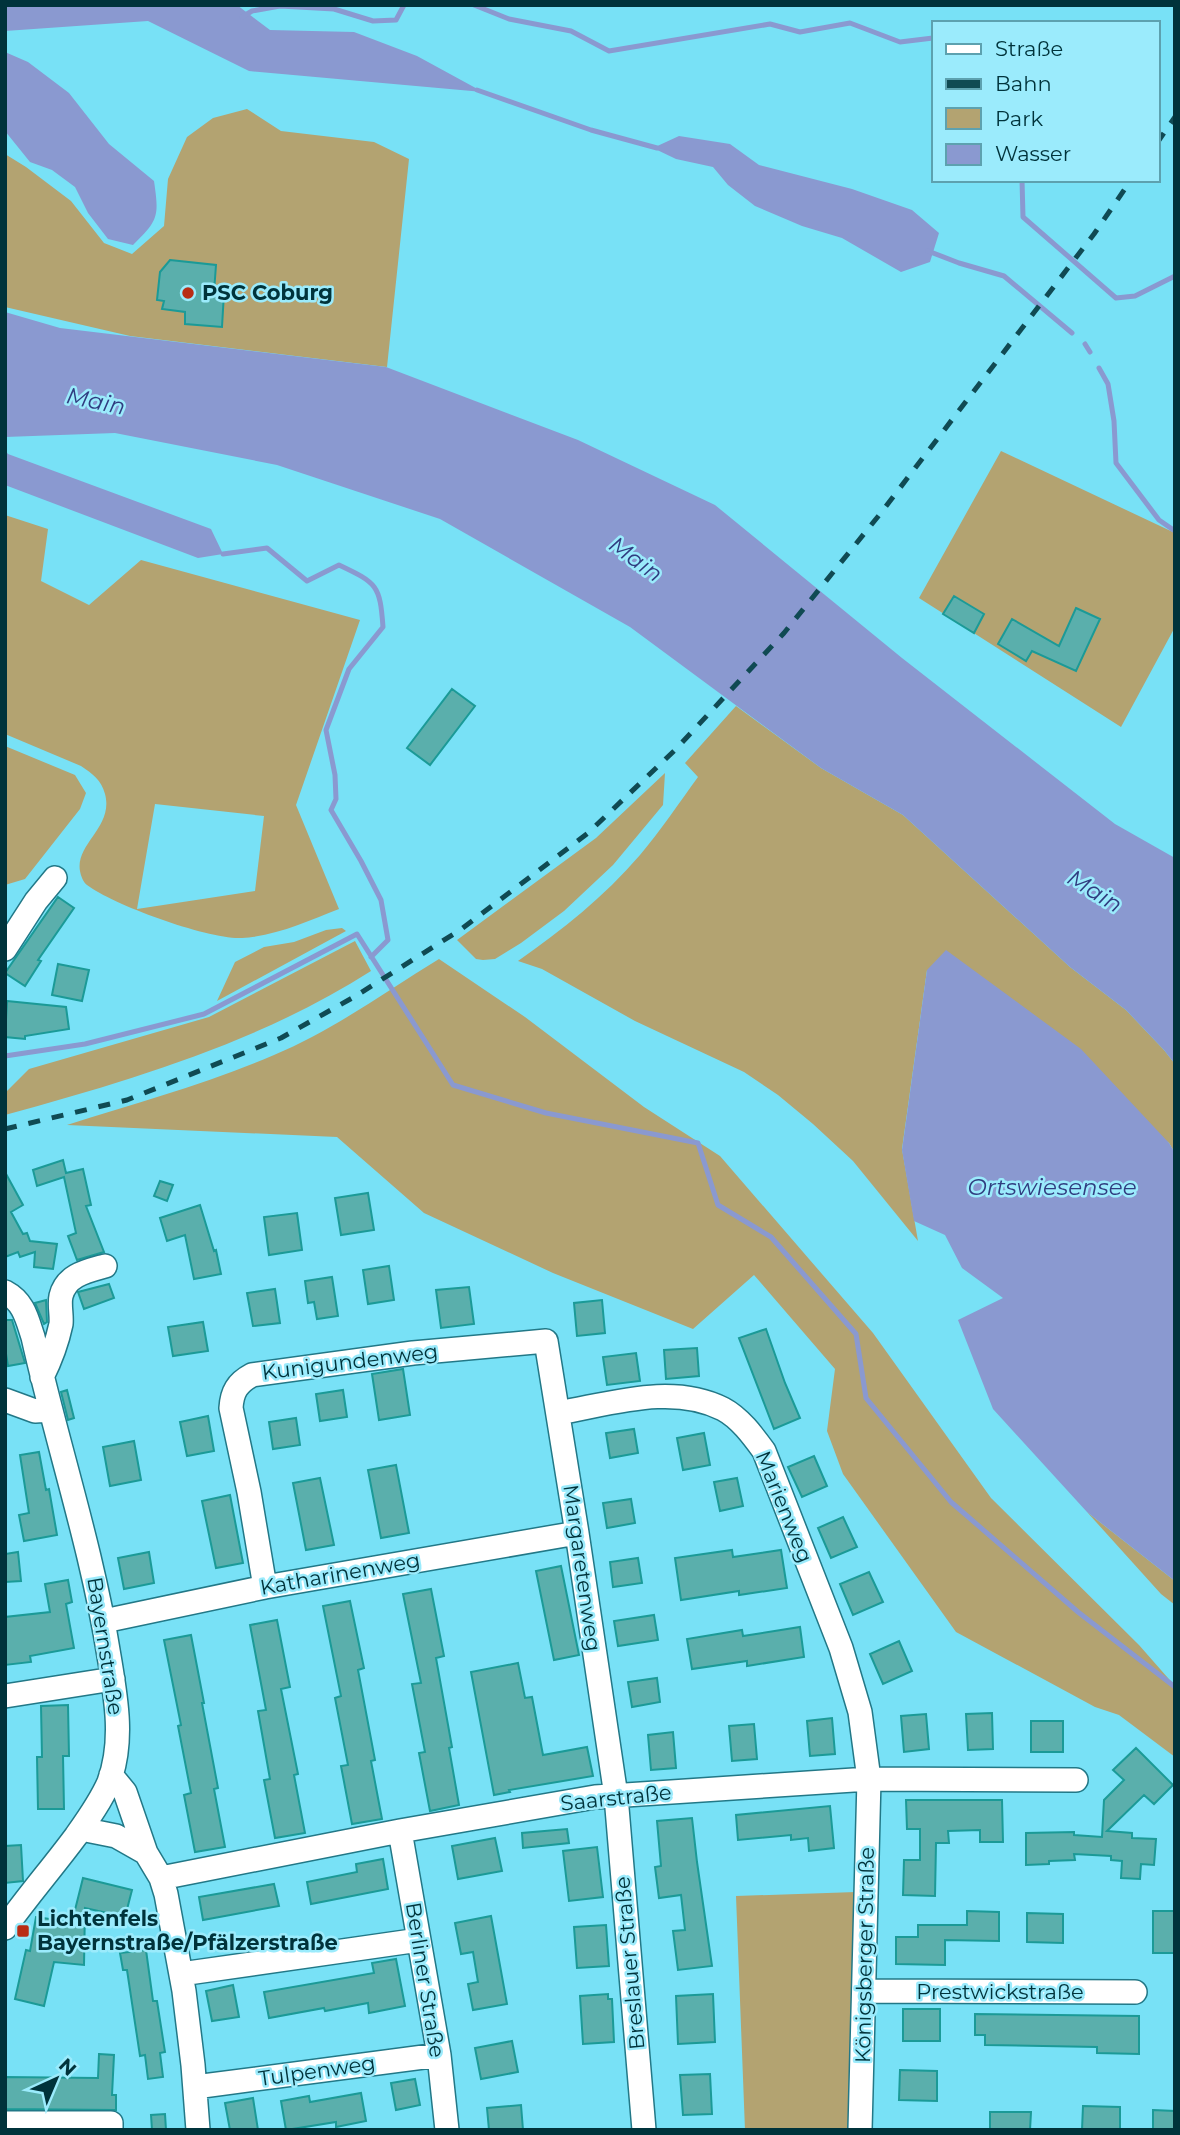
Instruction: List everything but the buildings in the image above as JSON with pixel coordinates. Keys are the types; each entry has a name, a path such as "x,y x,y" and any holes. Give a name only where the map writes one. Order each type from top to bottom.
{"street":[{"path":"5,949 36,901 55,878"},
{"path":"42,1377 54,1352 62,1320 61,1297 66,1284 79,1274 105,1266"},
{"name":"Bayernstraße","path":"5,1292 24,1308 33,1337 104,1621 118,1724 116,1756 99,1801 82,1829 5,1928"},
{"name":"Margaretenweg","path":"546,1341 578,1534 616,1796"},
{"name":"Kunigundenweg","path":"265,1587 249,1492 231,1409 232,1396 240,1382 252,1375 400,1355 546,1341"},
{"name":"Marienweg","path":"558,1413 653,1397 688,1397 724,1409 749,1430 764,1451 841,1648 860,1712 869,1779"},
{"path":"5,1400 35,1411 51,1410"},
{"name":"Katharinenweg","path":"104,1621 265,1587 578,1534"},
{"path":"5,1696 113,1679"},
{"path":"111,1775 125,1793 146,1853 162,1878 181,1974 198,2130"},
{"name":"Saarstraße","path":"162,1878 400,1831 594,1797 869,1779 1076,1780"},
{"name":"Königsberger Straße","path":"860,2130 869,1779"},
{"name":"Breslauer Straße","path":"616,1796 644,2130"},
{"path":"82,1829 116,1836 146,1853"},
{"name":"Berliner Straße","path":"400,1831 439,2055 447,2130"},
{"path":"181,1974 419,1940"},
{"name":"Prestwickstraße","path":"864,1992 1135,1992"},
{"name":"Tulpenweg","path":"195,2087 439,2055"},
{"path":"5,2123 111,2123 111,2130"}],"green space":[{"path":"247,109 281,131 374,142 409,159 387,367 130,336 5,307 5,154 71,201 104,243 132,254 164,226 168,179 187,137 213,118"},
{"path":"1001,451 1175,533 1175,627 1121,727 919,598"},
{"path":"5,515 48,529 41,581 89,605 141,560 360,620 296,805 339,909 267,934 242,938 227,937 162,920 100,893 83,881 80,861 104,816 105,794 101,785 81,766 5,734","holes":["155,804 264,816 255,891 137,909"]},
{"path":"736,706 821,768 903,815 1070,967 1126,1010 1175,1064 1175,1153 1169,1143 927,970 902,1149 918,1241 853,1161 778,1095 744,1072 635,1021 542,969 518,961 582,912 640,855 698,777 685,763"},
{"path":"5,746 75,775 86,793 80,809 25,879 5,885"},
{"path":"665,773 663,805 613,865 564,911 495,959 476,959 457,940 596,838"},
{"path":"342,928 346,931 217,1001 235,962 264,947 294,942 326,930"},
{"path":"355,941 371,971 285,1019 240,1039 147,1073 5,1115 5,1093 29,1069 209,1017"},
{"path":"439,959 525,1017 644,1107 720,1156 873,1333 991,1498 1139,1645 1175,1686 1175,1757 1119,1715 1095,1707 956,1632 843,1474 827,1431 835,1369 754,1275 693,1329 553,1273 424,1213 337,1137 67,1125 197,1084 274,1055 337,1023"},
{"path":"1087,1512 1175,1581 1175,1605 1161,1594"},
{"path":"856,1892 848,2130 745,2130 736,1896"}],"water":[{"path":"5,5 237,5 270,30 354,32 417,56 483,92 249,71 148,21 5,31"},
{"path":"5,52 28,62 69,93 109,144 154,181 155,217 133,245 108,239 88,213 75,187 52,170 30,162 5,131"},
{"path":"679,136 730,144 759,165 852,189 912,210 939,233 930,262 901,272 842,238 802,226 755,206 728,185 713,167 676,159 653,148"},
{"name":"Main","path":"5,312 60,328 386,367 578,440 715,505 902,658 1115,824 1175,858 1175,1064 1126,1010 1070,967 903,815 821,768 630,627 440,519 277,465 115,433 5,437"},
{"path":"5,450 8,454 211,529 223,554 198,558 5,485"},
{"name":"Ortswiesensee","path":"946,950 1081,1049 1169,1143 1175,1153 1175,1581 1087,1512 993,1409 958,1320 1003,1298 962,1268 945,1235 914,1221 902,1150 927,970"}],"waterway":[{"path":"242,17 252,11 280,6 334,9 373,21 396,20 404,5"},
{"path":"474,5 509,19 571,31 609,51 770,24 800,32 850,23 900,42 932,38"},
{"path":"477,90 591,130 657,148"},
{"path":"1022,182 1023,217 1116,298 1135,296 1175,276"},
{"path":"928,251 1004,276 1072,333"},
{"path":"1085,344 1090,352"},
{"path":"1099,368 1108,384 1114,421 1116,463 1159,520 1175,531"},
{"path":"223,554 267,548 307,581 339,565 369,581 378,594 383,627 349,669 326,730 335,775 336,799 331,810 381,900 388,940 371,957"},
{"path":"5,1056 85,1044 204,1014 357,934 453,1085 546,1113 698,1143 718,1205 771,1237 856,1334 866,1398 951,1502 1078,1612 1175,1687"}],"railway":[{"path":"1159,140 1175,117"},
{"path":"5,1129 127,1100 281,1038 354,997 460,930 588,833 675,750 784,633 880,514 1094,234 1130,182"}],"place":[{"name":"PSC Coburg","path":"188,293"},
{"name":"Lichtenfels Bayernstraße/Pfälzerstraße","path":"23,1931"}]}
